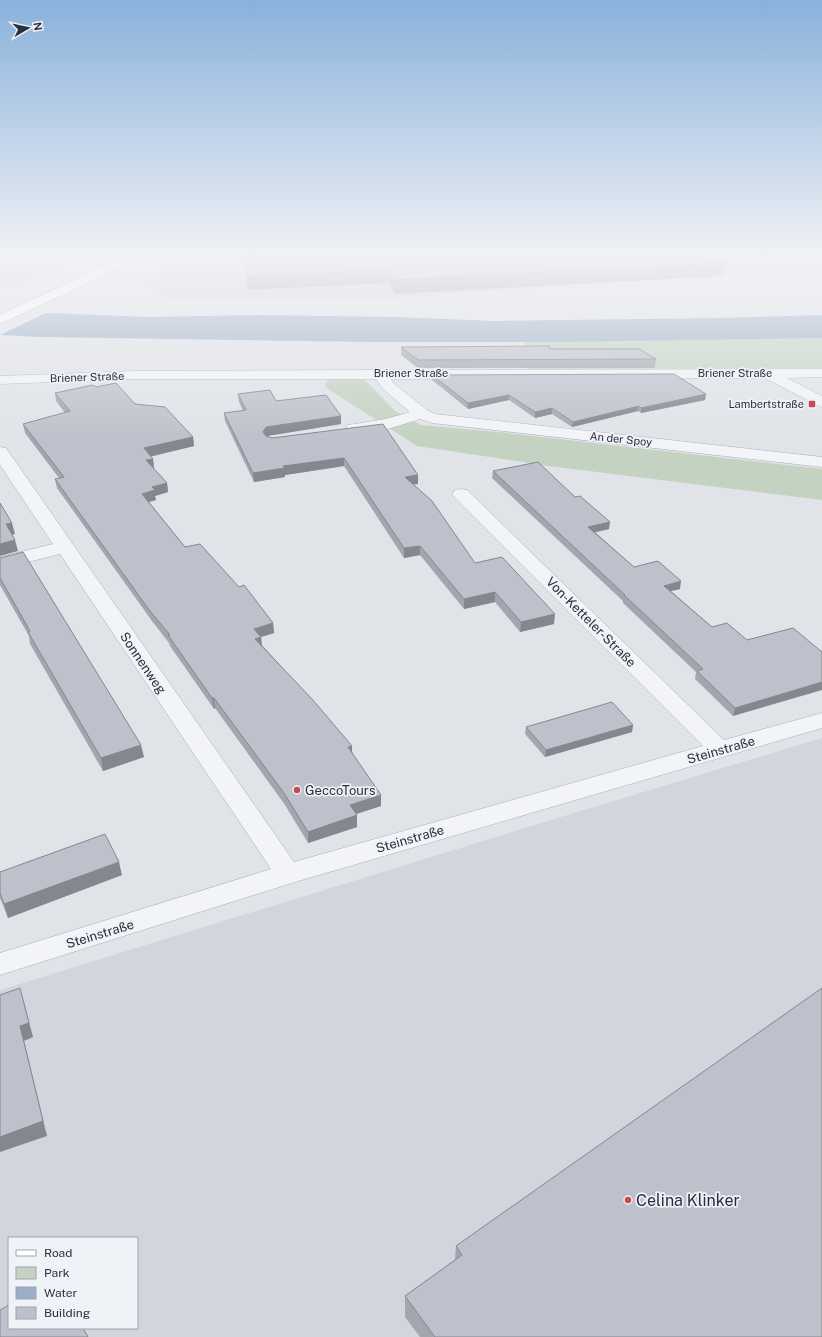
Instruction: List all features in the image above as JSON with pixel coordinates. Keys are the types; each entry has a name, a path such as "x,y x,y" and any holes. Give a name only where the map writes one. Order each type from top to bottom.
{"street":[{"name":"Briener Straße","path":"0,380 136,375 381,373 822,373"},
{"name":"An der Spoy","path":"381,373 387,385 421,413 432,418 822,462"},
{"path":"768,374 822,402"},
{"path":"342,430 388,424 421,413"},
{"name":"Sonnenweg","path":"0,452 288,874"},
{"name":"Von-Ketteler-Straße","path":"461,494 720,750"},
{"path":"0,564 64,547"},
{"name":"Steinstraße","path":"0,964 288,874 822,720"}],"shaded area":[{"path":"822,738 822,1337 0,1337 0,990"}],"green space":[{"path":"822,338 822,368 529,369 525,342"},
{"path":"329,377 365,380 395,411 421,425 498,432 822,469 822,500 549,466 417,446 325,387"}],"water":[{"path":"0,316 355,316 494,321 822,316 822,338 558,342 371,342 40,337 0,335"}],"pier":[{"path":"0,316 39,316 0,335"}],"building":[{"path":"549,346 550,349 639,349 656,359 418,360 401,347"},
{"path":"674,374 706,394 641,408 639,406 573,422 552,408 535,412 509,395 468,403 432,375"},
{"path":"116,383 135,404 165,407 193,437 144,448 153,459 146,460 167,483 152,487 155,490 142,494 185,547 200,544 239,587 244,585 273,623 254,629 261,637 255,639 312,699 352,746 348,747 381,795 350,805 357,815 308,832 284,793 214,698 212,698 168,635 170,635 150,611 55,479 64,477 23,424 70,411 55,393 93,385 96,387"},
{"path":"270,390 276,401 326,395 341,416 266,427 263,432 266,436 272,438 383,424 418,475 405,477 432,501 475,563 502,557 555,614 521,622 495,592 464,599 420,546 404,548 344,458 283,466 285,468 253,473 224,413 246,410 238,394"},
{"path":"538,462 575,497 580,496 610,522 588,527 634,567 658,561 681,581 664,586 712,627 727,623 747,640 793,628 822,652 822,682 735,708 697,671 703,669 493,471"},
{"path":"0,503 12,523 6,524 15,540 0,544"},
{"path":"23,552 141,745 101,758 28,632 30,631 0,578 0,558"},
{"path":"612,702 633,725 546,750 526,727"},
{"path":"105,834 119,862 4,904 0,893 0,872"},
{"path":"20,988 29,1023 20,1026 43,1121 0,1137 0,995"},
{"path":"822,988 822,1337 435,1337 405,1296 462,1255 456,1246"},
{"path":"8,1306 8,1329 84,1329 88,1337 0,1337 0,1310"}],"place":[{"name":"Lambertstraße","path":"812,404"},
{"name":"GeccoTours","path":"297,790"},
{"name":"Celina Klinker","path":"628,1200"}]}
